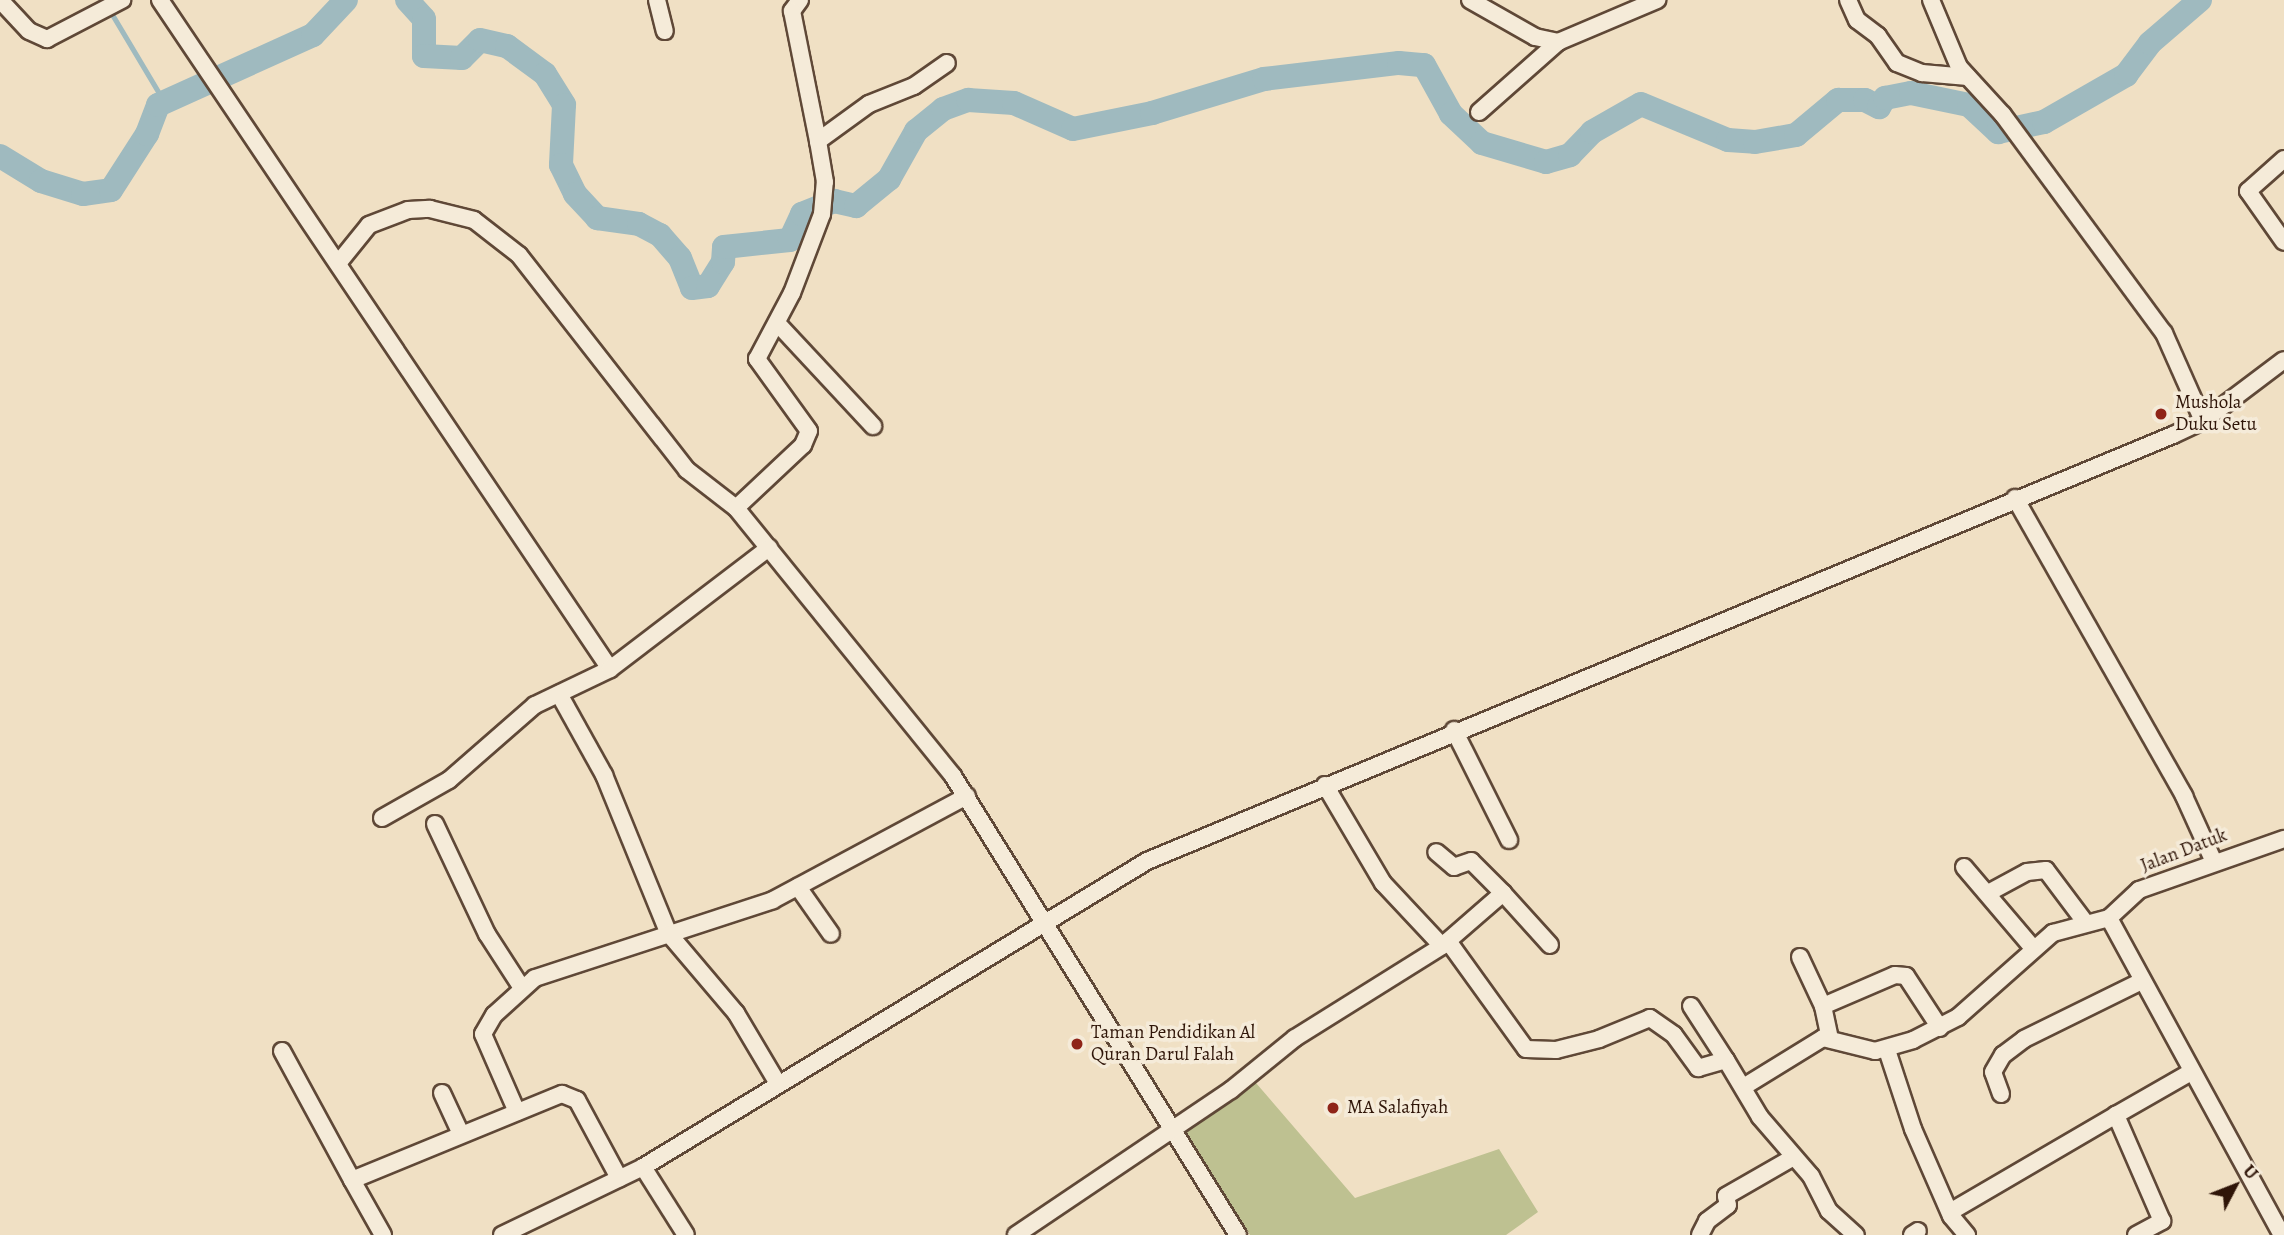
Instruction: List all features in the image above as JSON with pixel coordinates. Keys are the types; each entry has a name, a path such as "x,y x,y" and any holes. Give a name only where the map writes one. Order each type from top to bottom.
{"street":[{"path":"0,0 29,31 47,39 108,5"},
{"path":"160,0 211,81 340,261 610,669"},
{"path":"657,0 664,30"},
{"path":"736,508 803,445 809,431 758,365 804,267 823,204 818,141 792,11 800,0"},
{"path":"1470,0 1535,37 1558,42"},
{"path":"1479,112 1558,42 1657,0"},
{"path":"1848,0 1857,20 1878,36 1897,64 1922,73 1968,77"},
{"path":"1931,0 1950,52 2003,116 2164,333 2203,421"},
{"path":"818,141 869,104 914,86 947,63"},
{"path":"2284,159 2250,187 2248,195 2284,242"},
{"path":"340,261 369,225 408,210 454,214 493,230 519,255 687,470 736,508 967,796 1238,1235"},
{"path":"777,323 873,426"},
{"path":"502,1235 643,1167 777,1082 1045,926 1147,860 1454,730 2203,421 2284,360"},
{"path":"2015,498 2184,796 2213,860"},
{"path":"382,818 449,780 535,705 610,669 769,548"},
{"path":"559,694 604,775 669,934 736,1013 777,1082"},
{"path":"1454,730 1509,840"},
{"path":"1325,785 1378,875 1445,944 1526,1049 1556,1050 1599,1039 1650,1018 1659,1020 1698,1068 1726,1060"},
{"path":"517,1112 483,1034 523,988 546,973 669,934 798,887 967,796"},
{"path":"435,824 486,934 523,988"},
{"name":"Jalan Datuk","path":"2109,918 2139,890 2213,860 2284,839"},
{"path":"1436,852 1454,867 1471,861 1550,944"},
{"path":"1964,867 1990,892 2032,947"},
{"path":"1990,892 2027,872 2046,870 2085,922"},
{"path":"798,887 831,934"},
{"path":"1016,1235 1172,1131 1295,1038 1445,944 1503,893"},
{"path":"1745,1086 1811,1044 1830,1039 1857,1049 1886,1050 1940,1028 1973,1005 2032,947 2085,922 2109,918 2282,1235"},
{"path":"1800,957 1823,1006 1830,1039"},
{"path":"1823,1006 1895,975 1906,976 1940,1028"},
{"path":"2001,1094 1993,1072 2003,1055 2024,1039 2140,978"},
{"path":"1691,1006 1745,1086 1760,1117 1792,1158 1811,1176 1829,1211 1856,1235"},
{"path":"1886,1050 1913,1129 1950,1212 1967,1235"},
{"path":"282,1051 383,1235"},
{"path":"1950,1212 2191,1072"},
{"path":"442,1093 461,1134"},
{"path":"352,1180 562,1094 574,1096 619,1178"},
{"path":"2116,1115 2162,1221 2173,1235"},
{"path":"1700,1235 1707,1221 1728,1205 1726,1196 1792,1158"},
{"path":"643,1167 686,1235"},
{"path":"2136,1235 2162,1221"}],"green space":[{"path":"1256,1083 1355,1198 1499,1149 1538,1212 1506,1235 1250,1235 1181,1127"}],"waterway":[{"path":"0,156 41,181 83,194 111,190 147,134 158,105 313,35 346,0"},
{"path":"407,0 424,19 424,56 462,58 480,40 507,46 545,74 564,105 561,165 575,194 597,218 639,224 660,235 680,258 692,288 708,286 723,262 724,247 790,240 802,214 834,201 856,206 889,179 916,131 943,109 968,100 1014,103 1073,129 1152,113 1264,79 1399,63 1424,65 1451,114 1482,143 1546,162 1570,155 1592,132 1641,104 1728,140 1755,142 1796,135 1838,100 1865,100 1879,107 1885,98 1911,93 1969,105 1998,132 2044,122 2126,75 2150,43 2200,0"},
{"path":"111,12 164,101"}],"place":[{"name":"Mushola Duku Setu","path":"2161,414"},
{"name":"Taman Pendidikan Al Quran Darul Falah","path":"1077,1044"},
{"name":"MA Salafiyah","path":"1333,1108"}]}
